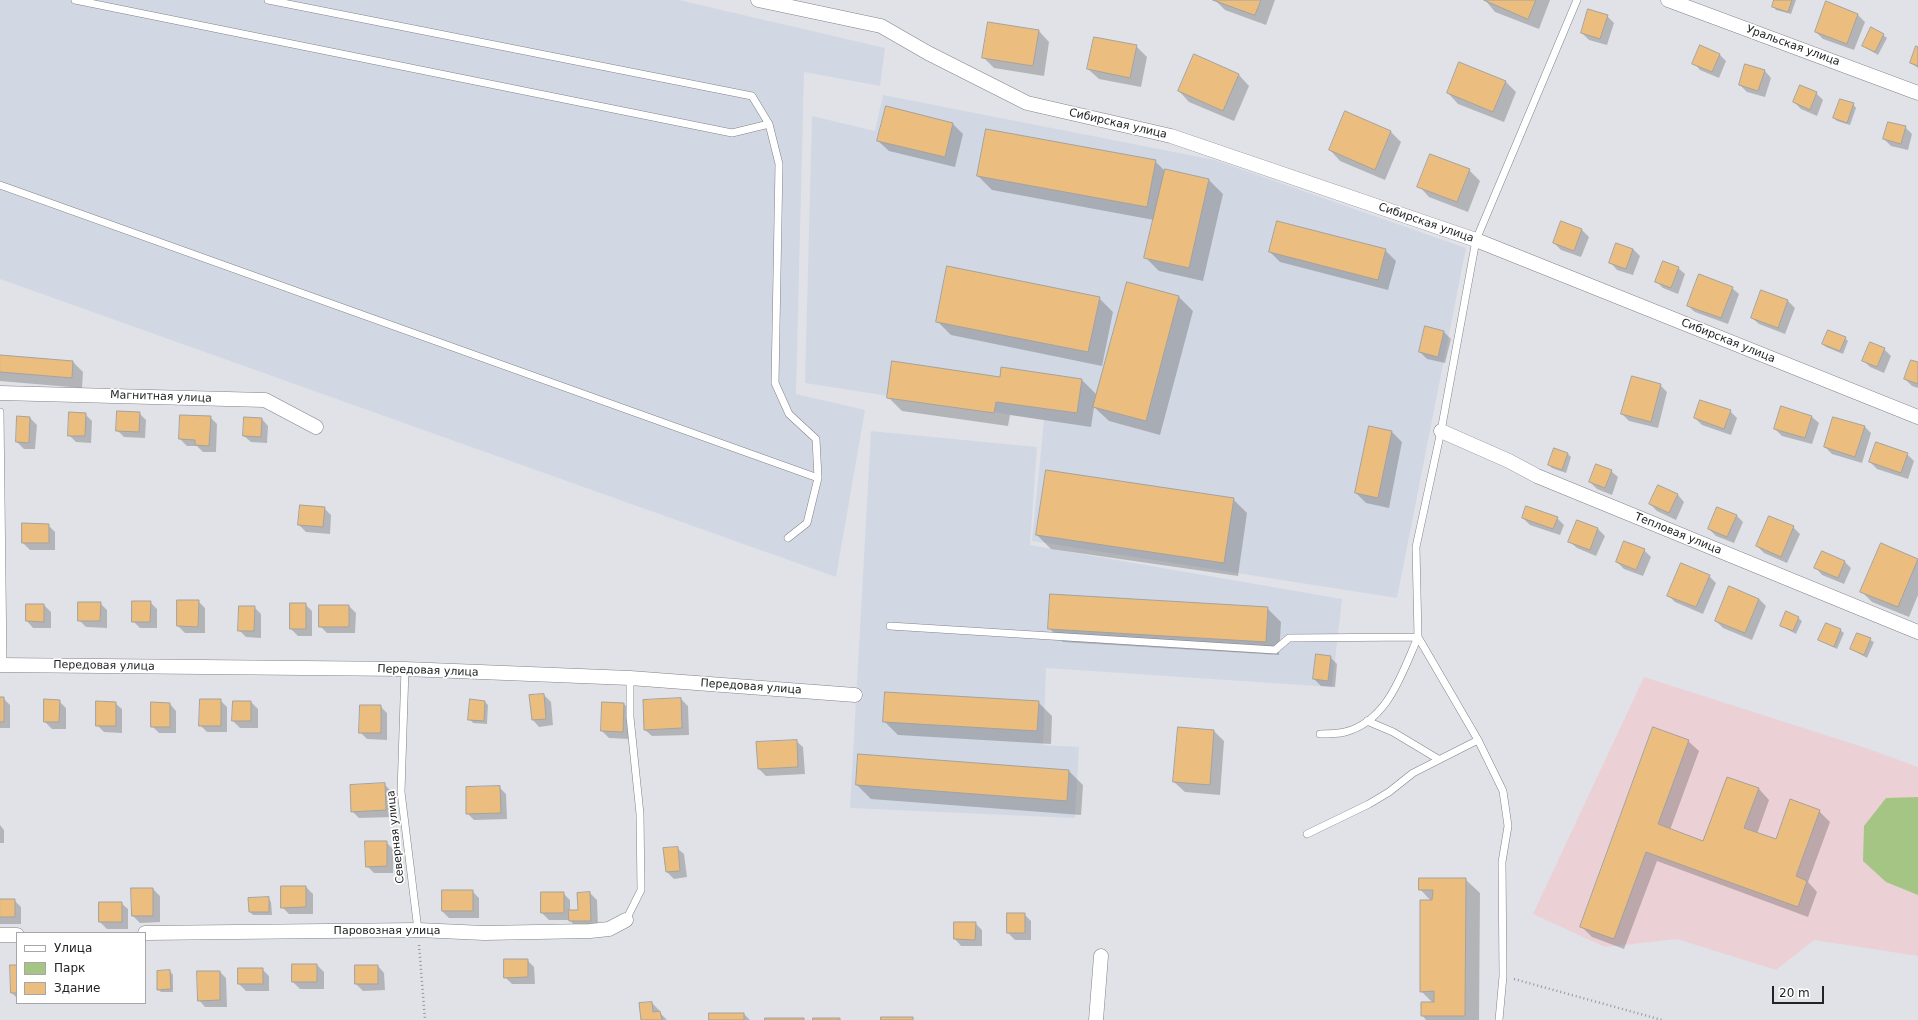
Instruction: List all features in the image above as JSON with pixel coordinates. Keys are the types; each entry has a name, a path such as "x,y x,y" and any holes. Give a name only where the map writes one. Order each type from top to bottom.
{"street":[{"name":"Сибирская улица","path":"758,0 881,26 928,53 1027,103 1171,136 1476,240 1918,417"},
{"name":"Уральская улица","path":"1668,0 1918,93"},
{"name":"Магнитная улица","path":"0,393 264,400 316,427"},
{"name":"Тепловая улица","path":"1441,432 1509,461 1536,476 1918,632"},
{"name":"Передовая улица","path":"2,665 405,669 630,678 855,695"},
{"name":"Паровозная улица","path":"146,933 418,930 484,933 590,931 609,929 626,920"},
{"path":"0,935 16,935"},
{"path":"1096,1020 1101,956"}],"lane":[{"path":"76,0 732,133 769,124"},
{"path":"268,0 752,96 769,124 779,164 775,383 789,414 816,439 818,478 807,523 788,538"},
{"path":"1320,734 1346,732 1375,717 1388,701 1418,637 1416,547 1441,432 1476,240 1577,0"},
{"path":"0,185 818,478"},
{"path":"0,412 2,665"},
{"path":"890,626 1275,650 1289,638 1418,637"},
{"path":"1418,637 1478,740 1503,791 1508,826 1502,862 1503,976 1499,1020"},
{"name":"Северная улица","path":"405,669 401,792 418,930"},
{"path":"626,920 641,890 640,814 630,717 630,678"},
{"path":"1367,721 1393,732 1438,759"},
{"path":"1307,834 1369,804 1389,792 1413,773 1478,740"}],"path":[{"path":"418,930 425,1020"},
{"path":"1503,976 1662,1020"}],"shaded area":[{"path":"0,0 679,0 885,48 880,86 804,72 796,394 865,410 836,577 0,279"},
{"path":"883,95 1215,160 1466,248 1397,598 1032,541 1044,420 805,383 812,116 875,131"},
{"path":"871,431 1037,447 1030,545 1342,599 1332,687 1046,668 1043,745 1079,747 1075,818 850,808"},
{"path":"1644,677 1866,748 1918,767 1918,956 1814,940 1776,970 1677,939 1605,947 1533,914"}],"green space":[{"path":"1918,797 1918,895 1886,882 1863,861 1864,826 1886,798"}],"building":[{"path":"1213,0 1261,0 1255,15"},
{"path":"1484,0 1536,0 1528,19"},
{"path":"1774,0 1792,0 1788,12 1772,7"},
{"path":"1826,1 1858,14 1847,44 1815,32"},
{"path":"1588,9 1608,15 1600,39 1581,33"},
{"path":"988,22 1039,30 1033,66 982,58"},
{"path":"1871,27 1884,34 1875,52 1862,46"},
{"path":"1094,37 1137,45 1130,78 1087,69"},
{"path":"1700,45 1720,54 1712,72 1692,64"},
{"path":"1916,46 1918,47 1918,66 1910,63"},
{"path":"1194,54 1239,74 1223,111 1178,91"},
{"path":"1459,62 1506,81 1493,112 1447,93"},
{"path":"1745,64 1765,70 1758,91 1739,85"},
{"path":"1800,85 1817,92 1810,110 1793,102"},
{"path":"1840,99 1854,103 1847,123 1833,118"},
{"path":"886,106 953,123 945,157 877,141"},
{"path":"1345,111 1391,131 1375,170 1329,150"},
{"path":"1888,122 1906,126 1901,144 1883,139"},
{"path":"986,129 1156,160 1147,207 977,176"},
{"path":"1430,154 1470,169 1457,202 1417,187"},
{"path":"1165,169 1209,179 1189,268 1144,258"},
{"path":"1277,221 1386,249 1378,280 1269,252"},
{"path":"1561,221 1582,229 1574,251 1553,243"},
{"path":"1616,243 1633,249 1626,269 1609,263"},
{"path":"1663,261 1679,267 1671,288 1655,282"},
{"path":"947,266 1100,297 1088,352 936,322"},
{"path":"1699,274 1733,287 1721,318 1687,306"},
{"path":"1127,282 1179,296 1146,421 1093,407"},
{"path":"1761,290 1788,300 1778,328 1751,318"},
{"path":"1425,326 1444,331 1438,357 1419,352"},
{"path":"1828,330 1846,337 1840,351 1822,344"},
{"path":"1870,342 1885,348 1877,367 1862,361"},
{"path":"0,355 73,361 72,378 0,372"},
{"path":"1911,360 1918,362 1918,384 1904,379"},
{"path":"892,361 1000,377 1001,367 1082,379 1077,413 996,402 994,413 887,398"},
{"path":"1632,376 1661,384 1651,422 1621,414"},
{"path":"1700,400 1731,410 1724,429 1694,418"},
{"path":"1781,406 1812,416 1805,438 1774,429"},
{"path":"117,411 140,412 139,432 116,431"},
{"path":"69,412 86,413 85,436 68,436"},
{"path":"180,415 211,416 209,446 195,445 195,440 179,439"},
{"path":"17,416 30,417 29,443 16,442"},
{"path":"244,417 262,418 261,437 243,436"},
{"path":"1833,417 1865,426 1855,457 1824,447"},
{"path":"1369,426 1392,431 1378,498 1355,493"},
{"path":"1876,442 1908,453 1901,473 1869,462"},
{"path":"1554,448 1568,453 1562,470 1548,465"},
{"path":"1596,464 1612,470 1605,488 1589,482"},
{"path":"1046,470 1234,498 1224,563 1036,535"},
{"path":"1658,485 1678,494 1669,513 1649,504"},
{"path":"300,505 325,507 323,527 298,525"},
{"path":"1526,506 1558,517 1553,529 1522,518"},
{"path":"1717,507 1737,515 1727,537 1708,529"},
{"path":"1769,516 1794,526 1781,557 1756,546"},
{"path":"1577,520 1598,528 1590,550 1568,542"},
{"path":"22,523 49,524 49,543 22,543"},
{"path":"1624,541 1645,549 1636,570 1616,562"},
{"path":"1881,543 1918,559 1898,607 1860,592"},
{"path":"1822,551 1845,561 1838,578 1814,568"},
{"path":"1681,563 1710,575 1696,607 1667,596"},
{"path":"1729,586 1759,599 1745,633 1715,621"},
{"path":"1050,594 1268,607 1266,642 1048,629"},
{"path":"177,600 199,600 198,627 177,626"},
{"path":"132,601 151,601 150,622 132,622"},
{"path":"78,602 101,602 100,621 78,621"},
{"path":"290,603 306,603 306,629 290,629"},
{"path":"26,604 44,604 44,622 26,621"},
{"path":"319,605 349,605 349,627 319,627"},
{"path":"239,606 255,606 254,631 238,631"},
{"path":"1786,611 1799,617 1793,631 1780,626"},
{"path":"1826,623 1841,629 1834,647 1818,640"},
{"path":"1857,633 1871,638 1864,655 1850,649"},
{"path":"1316,654 1331,656 1328,681 1313,679"},
{"path":"885,692 1039,701 1037,731 883,722"},
{"path":"544,694 546,719 532,720 529,695"},
{"path":"0,697 4,697 4,722 0,722"},
{"path":"681,698 682,728 644,730 643,700"},
{"path":"44,699 60,700 59,722 44,722"},
{"path":"200,699 221,699 221,726 199,726"},
{"path":"470,699 485,701 484,721 468,720"},
{"path":"96,701 116,702 116,726 96,726"},
{"path":"233,701 251,701 251,721 232,721"},
{"path":"151,702 170,703 170,727 151,727"},
{"path":"602,702 624,703 623,732 601,731"},
{"path":"360,705 381,705 381,733 359,733"},
{"path":"1178,727 1214,730 1210,785 1173,782"},
{"path":"1653,727 1689,740 1658,824 1703,841 1727,777 1759,788 1744,828 1776,839 1790,799 1820,810 1796,876 1807,881 1798,907 1646,852 1614,939 1580,927"},
{"path":"797,740 798,767 758,769 756,742"},
{"path":"858,754 1069,770 1067,801 856,785"},
{"path":"385,783 386,810 351,812 350,785"},
{"path":"500,786 501,813 466,814 466,787"},
{"path":"365,841 387,841 387,866 366,867"},
{"path":"678,847 680,871 666,872 663,848"},
{"path":"1419,878 1466,878 1465,1016 1421,1016 1421,1002 1434,1002 1434,991 1420,992 1420,900 1432,900 1433,890 1419,890"},
{"path":"281,886 306,886 306,907 281,908"},
{"path":"131,888 153,888 153,916 132,916"},
{"path":"442,890 473,890 473,911 442,911"},
{"path":"541,892 564,892 564,913 541,913"},
{"path":"590,892 591,921 569,921 568,910 578,910 577,893"},
{"path":"269,897 269,912 249,912 248,898"},
{"path":"0,899 15,899 15,917 0,917"},
{"path":"99,902 122,902 122,922 99,922"},
{"path":"1007,913 1025,913 1025,933 1007,933"},
{"path":"954,922 976,922 975,940 954,939"},
{"path":"504,959 528,959 528,977 504,978"},
{"path":"292,964 317,964 317,982 292,982"},
{"path":"10,965 16,965 16,993 11,993"},
{"path":"355,965 378,965 378,984 355,984"},
{"path":"238,968 263,968 263,984 238,984"},
{"path":"170,970 171,989 157,990 157,971"},
{"path":"197,971 220,971 220,1000 198,1001"},
{"path":"652,1002 653,1012 660,1011 662,1020 641,1020 639,1003"},
{"path":"709,1013 744,1013 744,1020 709,1020"},
{"path":"881,1017 913,1017 913,1020 881,1020"},
{"path":"765,1018 804,1018 804,1020 765,1020"},
{"path":"813,1018 840,1018 840,1020 813,1020"}]}
